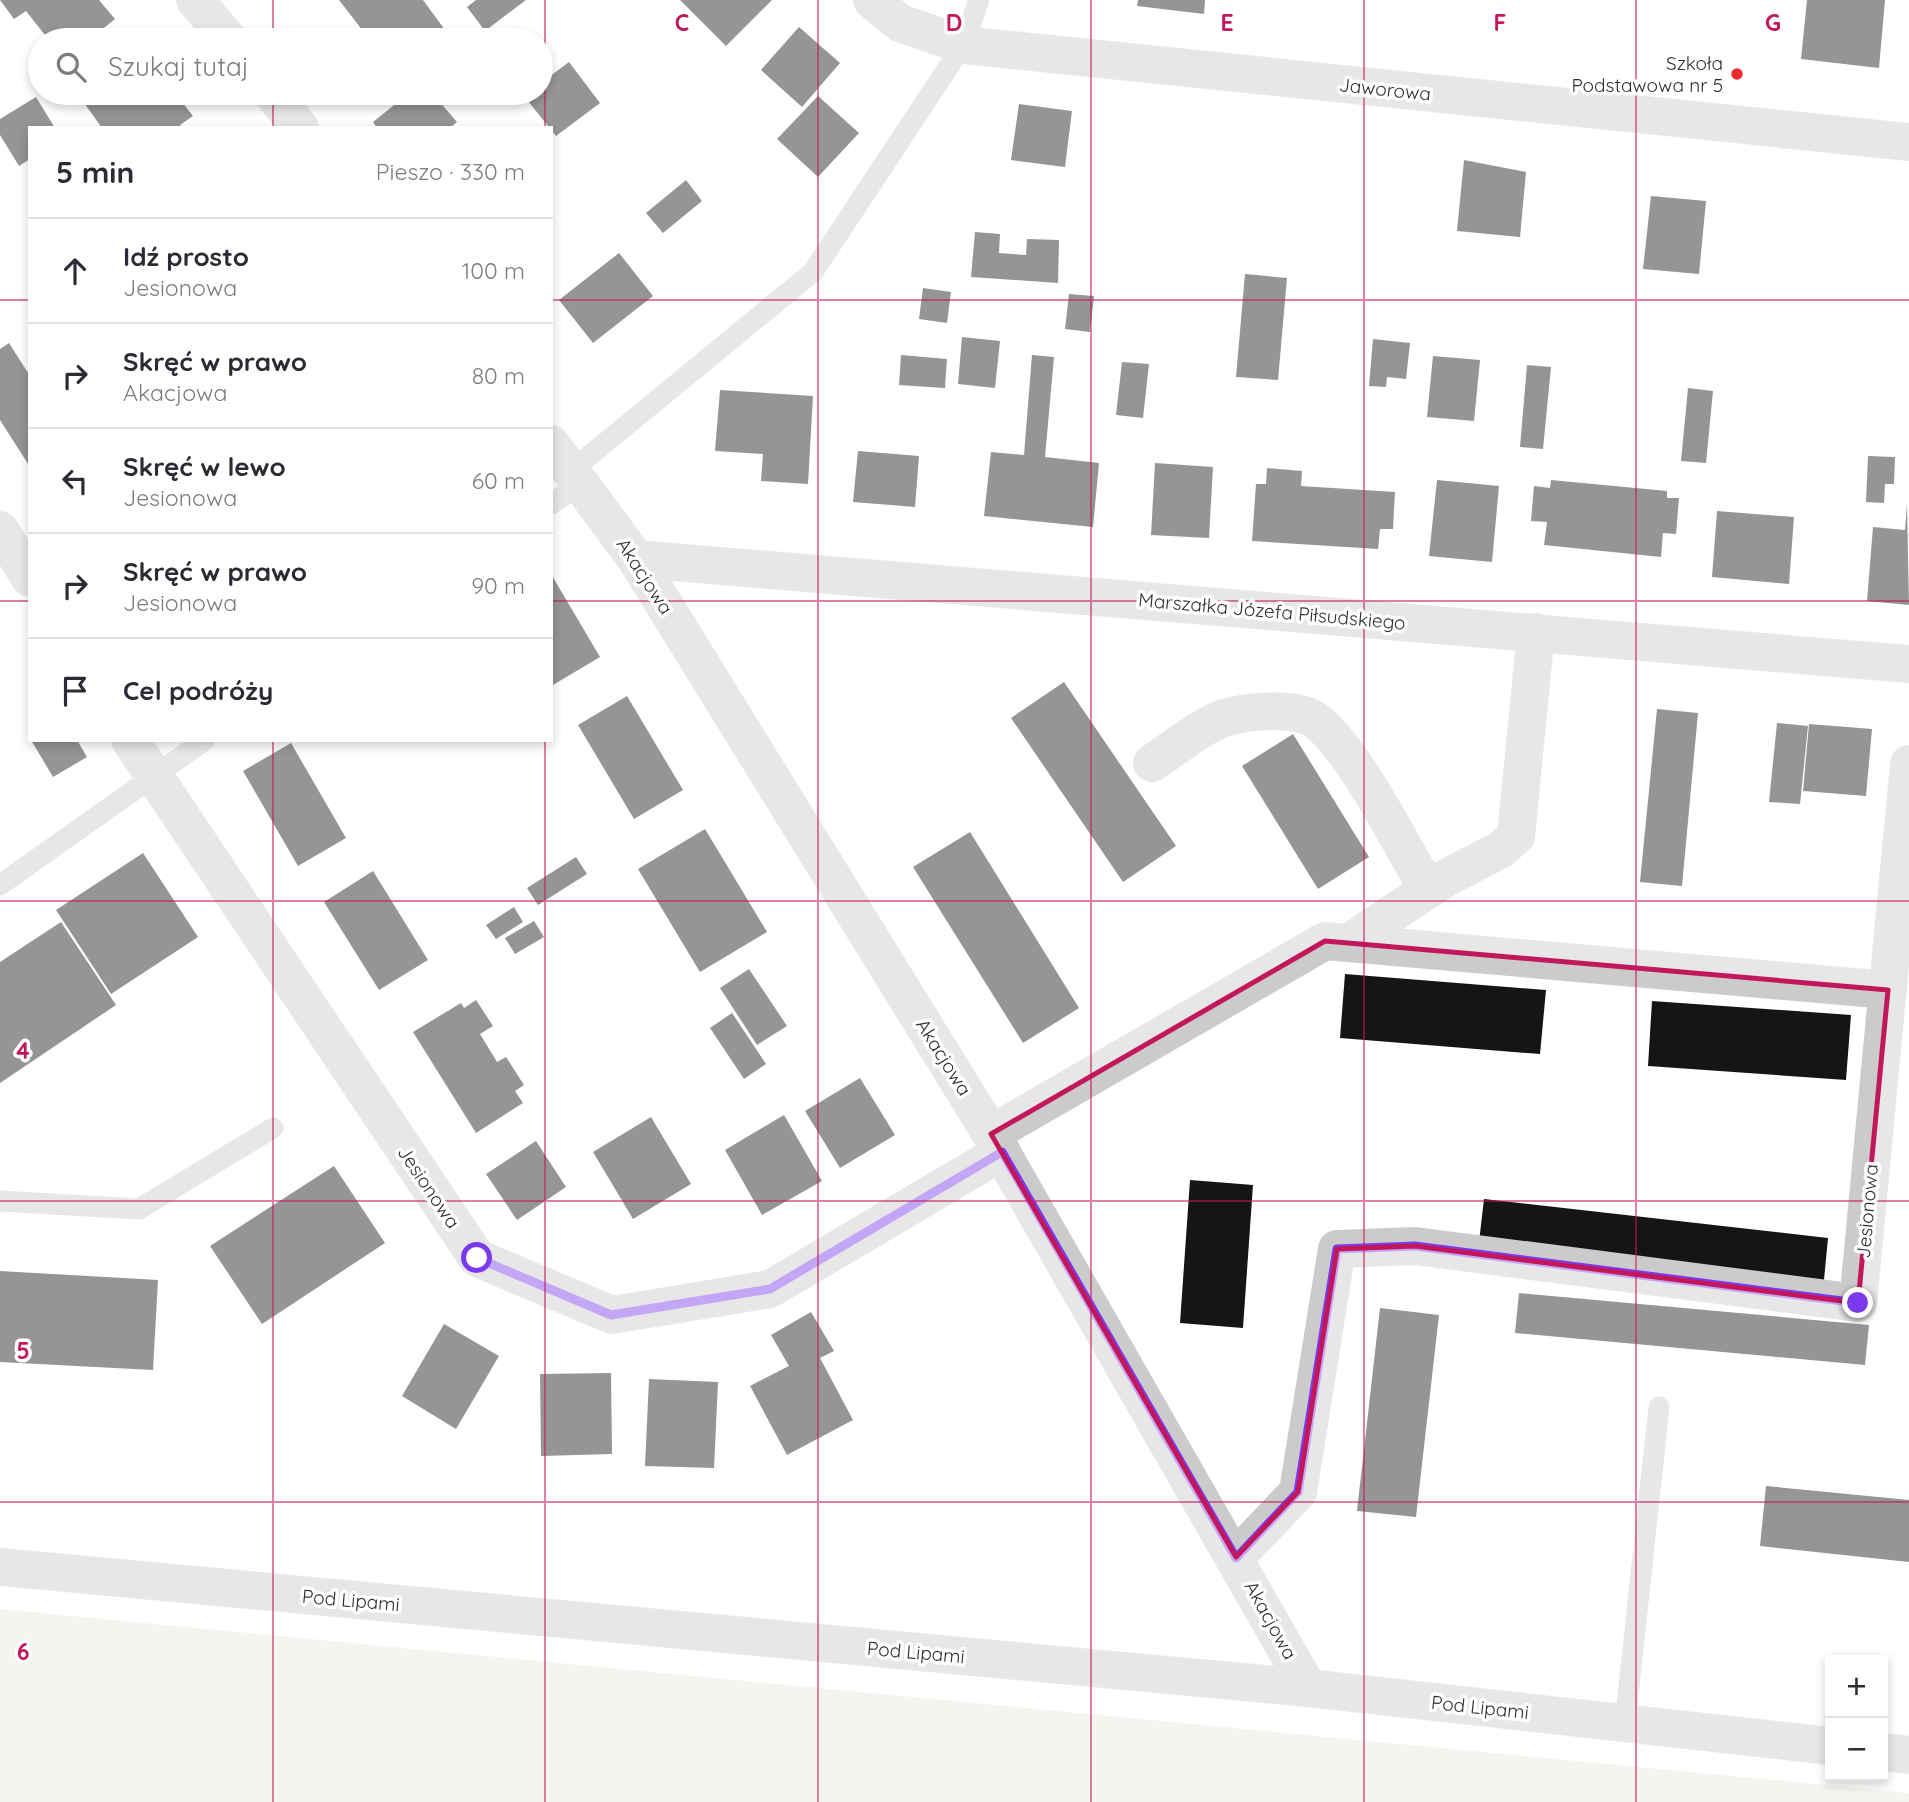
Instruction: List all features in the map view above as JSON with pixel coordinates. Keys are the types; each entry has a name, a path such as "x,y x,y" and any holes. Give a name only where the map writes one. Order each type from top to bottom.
{"street":[{"path":"195,0 219,28"},
{"name":"Jaworowa","path":"872,0 900,23 963,45 1909,142"},
{"path":"282,105 298,126"},
{"name":"Akacjowa","path":"568,465 636,559 997,1143 1308,1688"},
{"path":"0,530 28,575"},
{"name":"Marszałka Józefa Piłsudskiego","path":"636,559 1909,664"},
{"path":"1348,943 1428,890 1500,850 1516,836 1536,632"},
{"path":"1152,763 1221,719 1247,712 1277,712 1311,717 1329,731 1355,767 1428,890"},
{"name":"Jesionowa","path":"131,742 477,1258 611,1315 770,1289 997,1143 1325,941 1888,990"},
{"name":"Jesionowa","path":"1236,1558 1298,1492 1337,1249 1415,1246 1858,1303 1909,764"},
{"name":"Pod Lipami","path":"0,1567 1308,1688 1825,1745"},
{"path":"1888,1753 1909,1755"}],"lane":[{"path":"553,499 568,465 813,272 963,45 979,0"},
{"path":"0,885 202,742"},
{"path":"0,1201 139,1209 273,1128"},
{"path":"1625,1723 1659,1407"}],"highlighted area":[{"path":"1325,941 1888,990 1858,1303 1415,1246 1337,1249 1298,1492 1236,1557 991,1134"}],"green space":[{"path":"0,1609 1909,1793 1909,1802 0,1802"}],"building":[{"path":"0,0 99,0 115,19 104,28 39,28 26,11 14,19"},
{"path":"339,0 423,0 444,28 361,28"},
{"path":"476,0 526,0 489,28 483,28 467,7"},
{"path":"680,0 772,0 726,46"},
{"path":"1138,0 1205,0 1204,14 1137,6"},
{"path":"1807,0 1885,0 1879,68 1801,59"},
{"path":"799,27 840,63 802,107 761,70"},
{"path":"569,62 600,103 556,136 553,126 548,126 531,105 553,105 553,74"},
{"path":"818,96 859,133 818,177 777,139"},
{"path":"28,102 28,105 41,105 54,126 28,126 28,160 19,166 0,135 0,119"},
{"path":"1019,104 1072,111 1065,167 1011,160"},
{"path":"86,105 184,105 193,116 181,126 101,126"},
{"path":"394,105 442,105 457,122 452,126 376,126 373,122"},
{"path":"1464,160 1526,172 1520,237 1457,231"},
{"path":"686,180 702,201 663,233 646,213"},
{"path":"1651,196 1706,201 1699,274 1643,269"},
{"path":"975,232 1000,234 999,253 1026,255 1027,239 1059,240 1058,283 971,277"},
{"path":"619,253 653,296 593,343 559,300"},
{"path":"1245,274 1287,278 1278,380 1236,377"},
{"path":"923,288 951,292 947,323 919,319"},
{"path":"1069,294 1094,296 1090,332 1065,329"},
{"path":"962,337 1000,341 995,388 958,384"},
{"path":"1373,339 1410,343 1406,379 1387,377 1386,387 1369,386"},
{"path":"9,343 28,373 28,464 0,420 0,349"},
{"path":"901,355 947,359 945,388 899,385"},
{"path":"1032,355 1054,357 1045,457 1099,463 1093,527 984,516 991,452 1024,455"},
{"path":"1433,356 1480,360 1474,421 1427,417"},
{"path":"1122,362 1149,364 1143,418 1116,415"},
{"path":"1527,365 1551,367 1543,449 1520,447"},
{"path":"1688,388 1713,391 1706,463 1681,461"},
{"path":"720,390 813,396 808,484 761,481 763,454 715,451"},
{"path":"858,451 919,456 915,507 853,502"},
{"path":"1868,456 1895,457 1894,484 1885,484 1884,503 1866,502"},
{"path":"1155,463 1213,467 1209,538 1151,535"},
{"path":"1267,468 1302,471 1301,486 1395,492 1393,529 1380,529 1378,549 1252,541 1256,484 1266,484"},
{"path":"1437,480 1499,486 1492,562 1429,556"},
{"path":"1551,480 1667,491 1667,498 1679,498 1676,534 1663,533 1661,557 1544,545 1547,522 1531,521 1534,486 1550,488"},
{"path":"1907,504 1909,605 1867,601 1873,527 1905,530"},
{"path":"1717,511 1794,517 1789,584 1712,577"},
{"path":"553,577 600,657 553,685"},
{"path":"1064,682 1176,846 1123,882 1011,718"},
{"path":"627,696 683,790 634,819 578,725"},
{"path":"1657,709 1698,713 1682,886 1640,882"},
{"path":"1777,723 1808,726 1800,804 1769,802"},
{"path":"1809,724 1872,729 1866,796 1803,791"},
{"path":"1293,734 1369,857 1318,889 1242,766"},
{"path":"32,742 78,742 87,757 53,777"},
{"path":"291,743 346,838 298,866 243,771"},
{"path":"705,829 767,932 700,972 638,869"},
{"path":"970,832 1079,1008 1023,1043 913,867"},
{"path":"143,853 198,937 111,994 56,910"},
{"path":"576,857 587,874 538,905 527,888"},
{"path":"373,871 428,960 379,990 324,902"},
{"path":"514,907 523,922 496,939 486,925"},
{"path":"534,921 544,937 515,954 505,938"},
{"path":"61,922 116,1005 0,1083 0,962"},
{"path":"749,969 787,1026 757,1045 720,988"},
{"path":"1345,974 1546,990 1540,1054 1340,1038"},
{"path":"476,1000 493,1026 480,1034 497,1062 506,1057 524,1085 515,1091 523,1103 476,1133 413,1032 461,1003 464,1008"},
{"path":"1652,1001 1851,1015 1846,1080 1648,1066"},
{"path":"732,1013 766,1064 744,1079 710,1028"},
{"path":"860,1078 895,1135 840,1168 805,1111"},
{"path":"784,1115 822,1181 762,1215 725,1150"},
{"path":"651,1117 691,1184 633,1219 593,1152"},
{"path":"536,1141 566,1187 517,1220 486,1174"},
{"path":"334,1166 385,1243 262,1324 210,1246"},
{"path":"1190,1180 1253,1185 1243,1328 1180,1323"},
{"path":"1484,1199 1828,1238 1824,1280 1479,1242"},
{"path":"0,1271 158,1280 153,1370 0,1362"},
{"path":"1519,1293 1869,1325 1865,1365 1515,1333"},
{"path":"1380,1308 1439,1315 1416,1517 1357,1511"},
{"path":"811,1312 834,1351 820,1358 853,1420 787,1455 750,1386 789,1366 771,1335"},
{"path":"444,1324 499,1356 456,1429 402,1396"},
{"path":"611,1373 612,1454 541,1456 540,1374"},
{"path":"649,1379 718,1382 714,1468 645,1466"},
{"path":"1766,1486 1909,1500 1909,1562 1760,1546"}],"place":[{"name":"Szkoła Podstawowa nr 5","path":"1737,74"}],"route":[{"path":"477,1258 611,1315 770,1289 1002,1152 1236,1558 1298,1492 1337,1249 1415,1246 1858,1303"}]}
